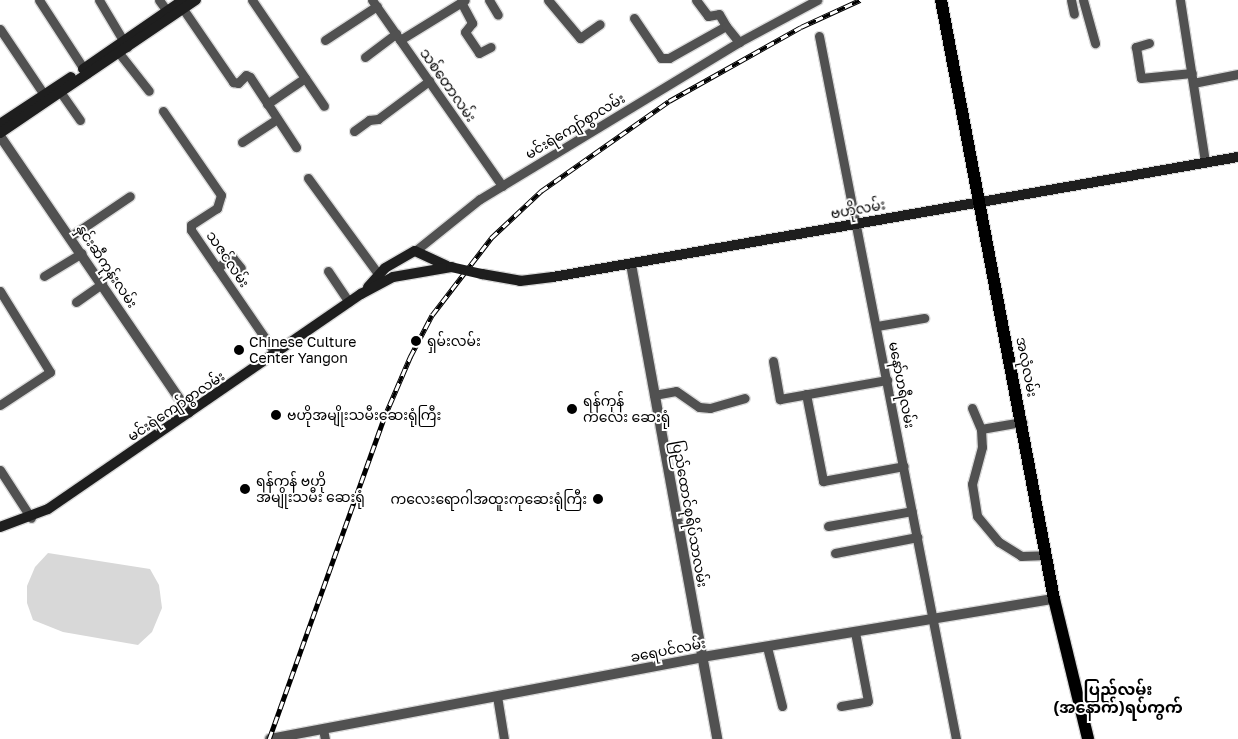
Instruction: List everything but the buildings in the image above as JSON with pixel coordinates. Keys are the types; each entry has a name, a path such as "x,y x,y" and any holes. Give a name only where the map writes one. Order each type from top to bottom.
{"main road":[{"path":"0,134 182,4 196,0"},
{"name":"အလုံလမ်း","path":"941,0 981,202 1054,599 1088,739"},
{"path":"0,124 61,93 85,72"},
{"name":"ဗဟိုလမ်း","path":"451,267 520,281 631,264 1238,157"},
{"path":"415,251 451,267"},
{"name":"မင်းရဲကျော်စွာလမ်း","path":"361,294 382,272 415,251"},
{"path":"422,270 428,264 426,257"},
{"name":"မင်းရဲကျော်စွာလမ်း","path":"0,527 31,518 276,354 361,294 393,278 422,270 451,267"},
{"path":"382,272 393,278"}],"street":[{"path":"40,0 85,72"},
{"path":"99,0 149,91"},
{"path":"159,0 170,14"},
{"path":"252,0 324,106"},
{"path":"489,0 498,15"},
{"path":"548,0 580,38 600,24"},
{"path":"696,0 708,16 719,14 739,42"},
{"name":"မင်းရဲကျော်စွာလမ်း","path":"415,251 480,199 739,42 817,0"},
{"path":"1071,0 1074,14"},
{"path":"1083,0 1095,43"},
{"path":"1180,0 1205,162"},
{"path":"365,57 463,1 472,23 464,31 479,53 490,47"},
{"path":"325,40 374,3"},
{"name":"သစ်တောလမ်း","path":"374,3 502,186"},
{"path":"182,4 233,82 238,83 248,75 296,147"},
{"path":"634,18 661,58 665,59 726,26"},
{"path":"0,29 47,99"},
{"name":"မနော်ဟရီလမ်း","path":"819,36 857,223 956,739"},
{"path":"1149,43 1136,47 1141,78 1192,78 1238,74"},
{"path":"267,104 305,78"},
{"path":"354,131 369,120 378,118 428,81"},
{"path":"61,93 80,120"},
{"name":"သဇင်လမ်း","path":"163,111 221,195 217,208 190,228 276,354"},
{"path":"242,142 277,118"},
{"name":"နှင်းဆီကုန်းလမ်း","path":"0,134 189,413"},
{"path":"308,178 382,272"},
{"path":"70,236 130,196"},
{"path":"44,276 82,253"},
{"path":"217,268 232,257 241,268"},
{"name":"ပြည်ထောင်စုရိပ်သာလမ်း","path":"631,264 717,739"},
{"path":"328,271 349,302"},
{"path":"76,302 102,284"},
{"path":"0,291 50,371 0,405"},
{"path":"877,326 924,318"},
{"path":"773,361 780,399 887,380"},
{"path":"654,395 676,391 699,407 704,408 745,398"},
{"path":"806,394 823,481 904,466"},
{"path":"972,408 981,429 982,447 972,484 977,516 999,542 1021,556 1046,555"},
{"path":"981,429 1022,422"},
{"path":"0,470 31,518"},
{"path":"828,526 912,511"},
{"path":"835,553 917,537"},
{"name":"ခရေပင်လမ်း","path":"270,739 324,734 497,696 702,657 1054,599"},
{"path":"841,706 868,700 855,632"},
{"path":"767,647 782,706"},
{"path":"497,696 504,739"}],"shaded area":[{"path":"48,553 150,569 159,585 162,608 152,632 138,645 63,632 33,620 27,603 27,586 35,567"}],"railway":[{"path":"269,739 383,420 410,357 432,315 491,238 541,191 669,101 801,27 860,0"}],"place":[{"name":"ရှမ်းလမ်း","path":"416,341"},
{"name":"Chinese Culture Center Yangon","path":"239,350"},
{"name":"ရန်ကုန် ကလေး ဆေးရုံ","path":"572,409"},
{"name":"ဗဟိုအမျိုးသမီးဆေးရုံကြီး","path":"276,415"},
{"name":"ရန်ကုန် ဗဟို အမျိုးသမီး ဆေးရုံ","path":"245,489"},
{"name":"ကလေးရောဂါအထူးကုဆေးရုံကြီး","path":"598,499"}],"district":[{"name":"ပြည်လမ်း (အနောက်)ရပ်ကွက်","path":"1118,698"}]}
